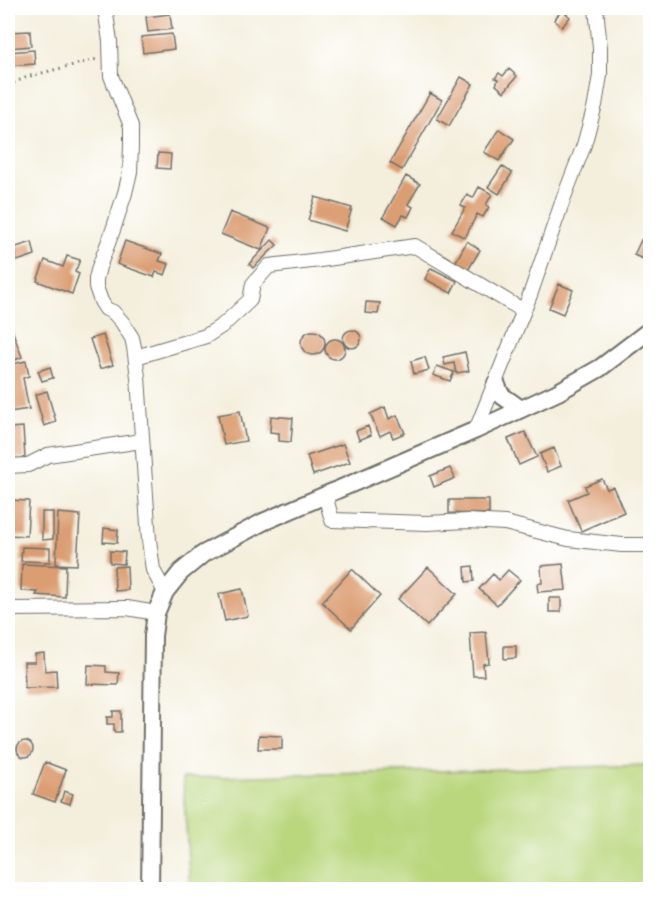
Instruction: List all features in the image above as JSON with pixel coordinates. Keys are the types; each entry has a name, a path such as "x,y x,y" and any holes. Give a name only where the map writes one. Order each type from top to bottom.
{"street":[{"path":"105,8 110,41 111,76 131,126 130,163 125,193 99,267 96,287 106,309 119,318 132,338 136,357 149,540 153,570 165,592"},
{"path":"476,430 524,311 584,145 595,105 600,75 597,8"},
{"path":"136,357 206,336 223,325 250,300 253,284 269,266 415,246 524,311"},
{"path":"150,890 153,636 156,613 165,592 181,573 202,554 263,522 558,392 592,373 651,330"},
{"path":"496,383 501,395 521,410"},
{"path":"8,466 28,465 48,454 141,441"},
{"path":"325,495 332,520 505,523 568,538 622,545 651,545"},
{"path":"8,609 127,608 156,613"}],"path":[{"path":"8,86 30,76 110,56"}],"green space":[{"path":"650,765 650,889 190,889 183,778"}],"building":[{"path":"562,10 570,17 562,27 554,20"},
{"path":"170,14 172,29 148,32 146,17"},
{"path":"30,31 31,46 9,48 8,32"},
{"path":"172,34 174,49 143,53 141,37"},
{"path":"34,50 35,64 8,66 8,52"},
{"path":"509,69 517,76 504,92 496,85 498,80 495,78 499,73 503,76"},
{"path":"461,77 473,84 449,126 437,119"},
{"path":"430,93 442,100 402,170 390,163"},
{"path":"499,129 514,139 499,161 484,152"},
{"path":"158,153 171,154 170,169 157,168"},
{"path":"502,166 512,173 499,194 488,187"},
{"path":"406,176 420,184 408,204 413,207 408,217 403,215 397,225 383,217"},
{"path":"479,187 492,194 486,205 489,207 483,217 477,214 465,238 452,231 465,208 461,205 467,195 473,198"},
{"path":"315,197 352,208 345,231 308,220"},
{"path":"230,212 270,228 261,250 221,234"},
{"path":"272,240 277,245 253,268 249,264"},
{"path":"641,240 649,244 643,259 634,255"},
{"path":"125,241 162,254 159,261 169,264 165,275 156,272 154,277 117,264"},
{"path":"467,241 480,250 467,272 454,265"},
{"path":"32,242 35,255 17,261 13,248"},
{"path":"67,256 80,260 75,272 79,274 72,294 37,281 45,260 63,267"},
{"path":"431,268 457,281 451,293 425,279"},
{"path":"559,284 573,290 563,314 549,308"},
{"path":"366,302 380,303 378,314 365,313"},
{"path":"8,319 22,357 8,363"},
{"path":"352,330 358,333 361,339 358,345 352,348 346,345 343,339 346,333"},
{"path":"313,331 321,335 325,343 321,351 313,355 305,351 301,343 305,335"},
{"path":"103,335 113,365 100,369 90,339"},
{"path":"335,339 342,342 345,349 342,356 335,359 328,356 325,349 328,342"},
{"path":"465,352 469,371 456,373 454,363 445,365 443,357"},
{"path":"425,357 429,370 414,374 411,361"},
{"path":"26,361 29,376 23,378 29,409 9,412 8,365"},
{"path":"437,366 454,372 450,381 433,375"},
{"path":"50,367 53,378 42,381 38,371"},
{"path":"47,391 56,422 44,426 35,395"},
{"path":"385,407 389,419 397,415 405,433 393,438 390,431 380,436 370,414"},
{"path":"240,411 246,441 224,445 218,415"},
{"path":"271,416 293,418 291,442 279,441 279,433 270,432"},
{"path":"368,426 371,435 359,440 356,431"},
{"path":"23,427 25,458 8,459 8,428"},
{"path":"525,432 537,457 519,465 508,439"},
{"path":"343,444 350,462 313,475 307,456"},
{"path":"554,448 561,466 547,472 540,454"},
{"path":"450,468 455,478 434,487 430,476"},
{"path":"602,479 607,489 613,487 624,512 581,531 568,500 587,492 585,486"},
{"path":"8,500 29,501 27,536 8,535"},
{"path":"449,500 489,500 489,514 449,513"},
{"path":"42,512 53,512 53,539 42,540"},
{"path":"58,513 80,515 77,565 56,564"},
{"path":"104,528 118,530 117,543 103,542"},
{"path":"22,547 50,548 50,562 21,561"},
{"path":"110,551 125,552 124,564 110,563"},
{"path":"22,564 66,566 65,597 36,595 38,592 21,591"},
{"path":"563,564 566,590 538,592 537,584 542,583 541,566"},
{"path":"127,566 128,590 115,591 114,567"},
{"path":"473,566 474,581 466,582 465,567"},
{"path":"428,567 457,594 427,626 398,599"},
{"path":"352,569 380,596 351,629 322,602"},
{"path":"508,570 520,580 497,605 479,589 493,574 499,580"},
{"path":"242,589 248,616 225,621 219,594"},
{"path":"549,598 561,598 561,612 549,612"},
{"path":"486,632 489,663 483,664 484,676 473,676 470,633"},
{"path":"504,646 516,646 516,658 504,659"},
{"path":"44,653 45,671 56,670 57,687 25,688 24,662 35,662 35,654"},
{"path":"88,665 106,666 106,672 119,673 118,685 87,684"},
{"path":"113,711 121,711 121,732 114,732 114,724 107,724 107,717 113,717"},
{"path":"649,717 650,747 646,747"},
{"path":"259,735 282,736 282,749 258,749"},
{"path":"25,741 33,749 25,757 17,749"},
{"path":"45,762 66,770 55,802 33,794"},
{"path":"64,791 73,794 70,804 61,801"}]}
